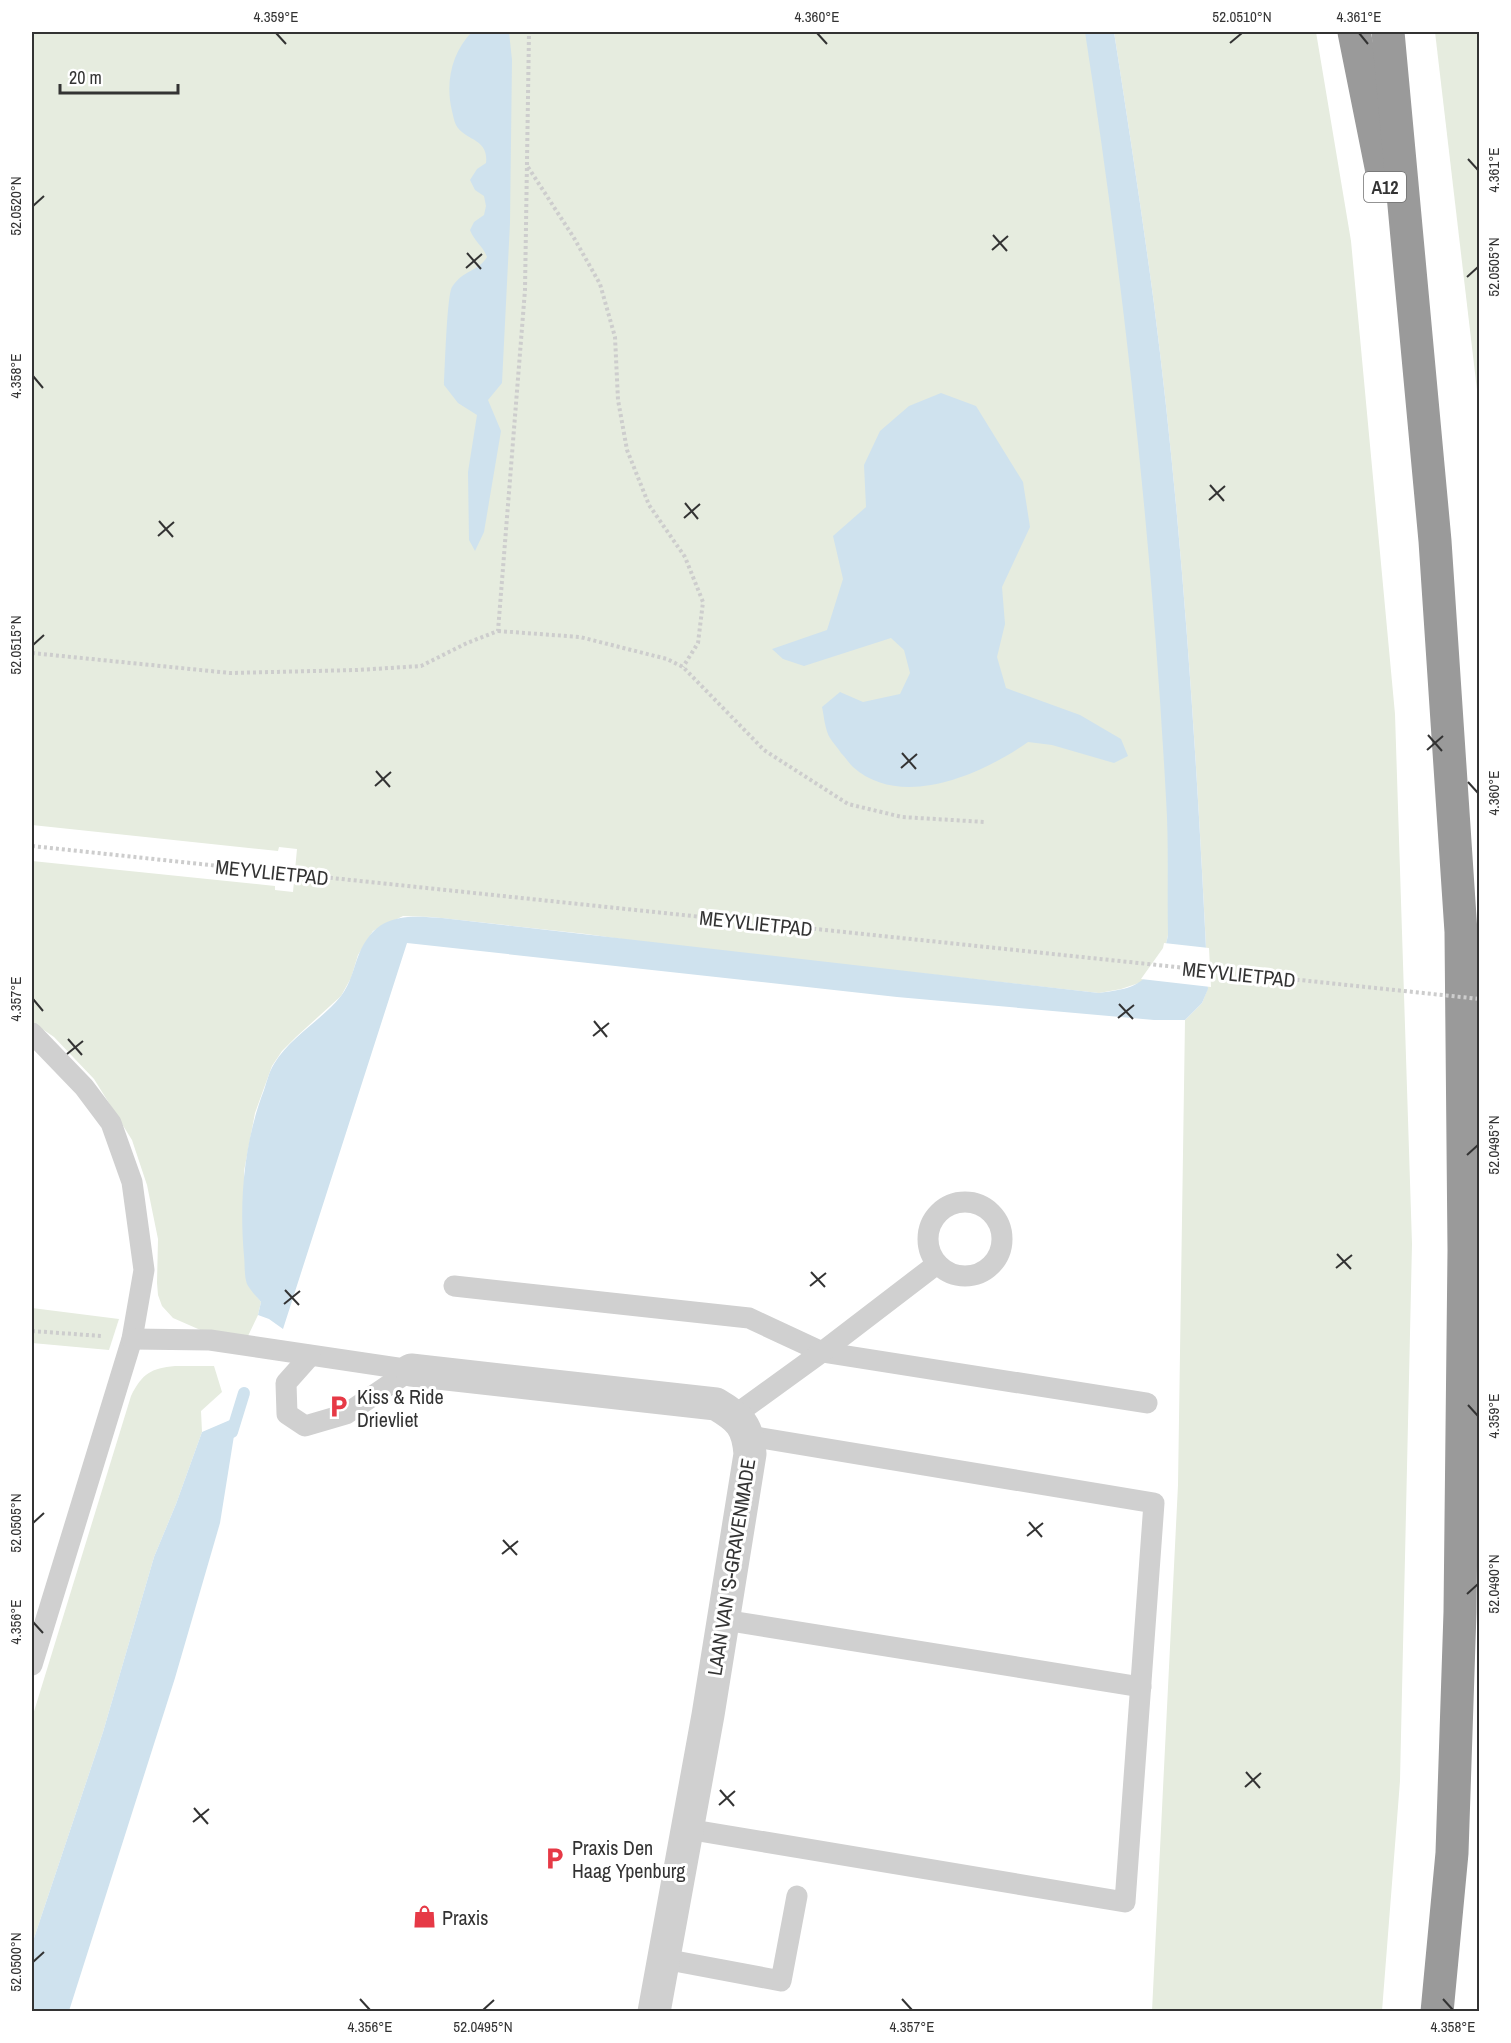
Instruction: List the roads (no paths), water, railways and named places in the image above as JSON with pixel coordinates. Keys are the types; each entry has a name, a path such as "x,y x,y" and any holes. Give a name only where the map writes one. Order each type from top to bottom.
{"highway":[{"name":"A12","path":"1354,32 1416,342"},
{"path":"1388,32 1435,541 1461,932 1464,1250 1460,1612 1452,1853 1437,2012"}],"street":[{"path":"411,1370 716,1404 742,1425"},
{"name":"LAAN VAN 'S-GRAVENMADE","path":"654,2012 724,1620 750,1454 742,1425"}],"lane":[{"path":"32,1033 84,1088 111,1123 132,1182 144,1270 132,1339 32,1665"},
{"path":"742,1425 822,1352 937,1264"},
{"path":"454,1286 748,1318 822,1352 1148,1403"},
{"path":"132,1339 210,1340 411,1370"},
{"path":"310,1356 286,1383 287,1414 304,1426 346,1414 411,1370"},
{"path":"687,1829 1125,1902 1154,1503 742,1425"},
{"path":"724,1620 1141,1688"},
{"path":"664,1959 781,1982 797,1896"}],"water":[{"path":"472,32 509,32 512,60 510,223 502,383 488,400 501,431 484,532 475,551 469,540 468,472 477,415 458,403 444,385 452,287 456,281 484,262 487,257 470,230 474,222 484,215 486,206 484,196 475,190 470,180 477,169 486,163 486,155 480,144 456,125 449,89 455,58"},
{"path":"1085,32 1114,32 1154,304 1181,560 1194,731 1208,989 1202,1003 1185,1020 1154,1020 897,997 407,943 283,1329 269,1319 258,1315 261,1302 248,1286 245,1277 242,1214 248,1151 257,1110 268,1077 274,1064 289,1045 341,996 350,981 366,941 383,924 393,920 415,917 442,918 1099,993 1124,989 1138,983 1155,965 1168,935 1168,849 1153,605 1124,318"},
{"path":"941,393 976,406 1023,482 1030,527 1002,587 1005,624 997,657 1006,688 1080,715 1121,739 1128,756 1114,763 1052,745 1028,742 989,765 942,783 918,787 895,786 873,780 853,767 831,740 822,707 840,692 863,702 900,694 910,673 904,650 891,638 804,666 783,659 772,649 827,630 843,579 833,536 866,507 864,465 880,431 909,406"},
{"path":"237,1417 220,1523 175,1678 69,2011 32,2011 32,1944 103,1732 154,1557 202,1432"}],"waterway":[{"path":"232,1432 244,1393"}],"place":[{"name":"Kiss & Ride Drievliet","path":"339,1407"},
{"name":"Praxis Den Haag Ypenburg","path":"554,1859"},
{"name":"Praxis","path":"424,1917"}]}
